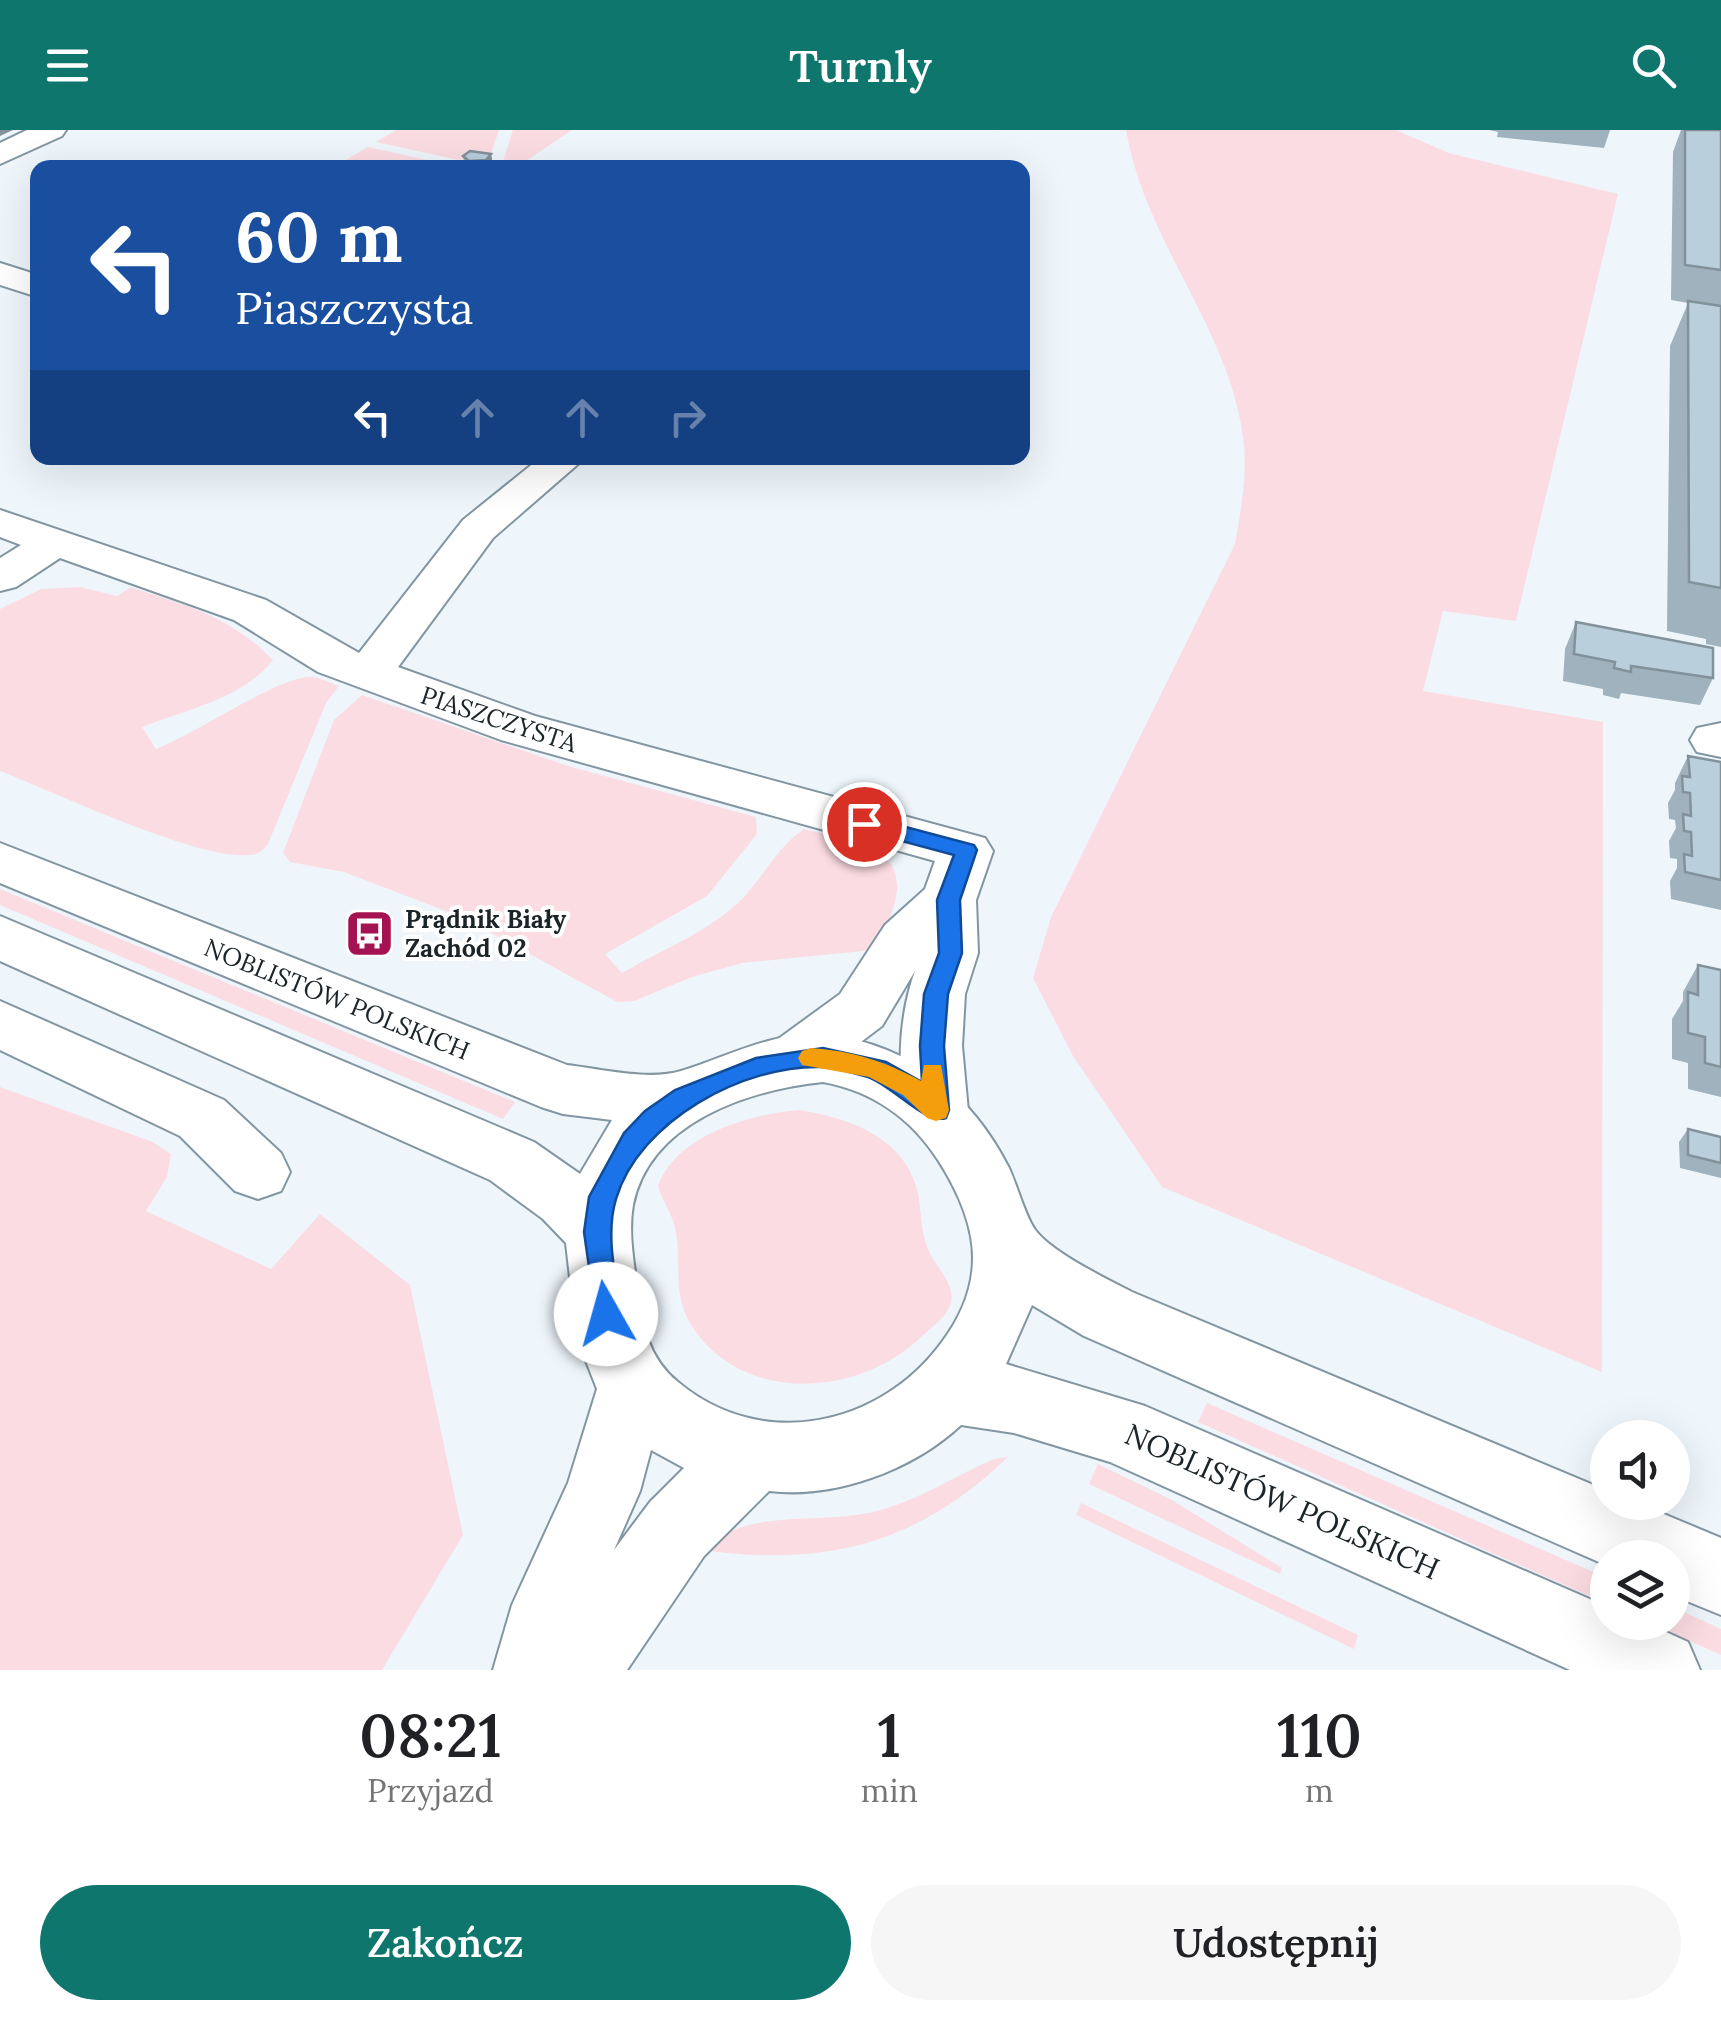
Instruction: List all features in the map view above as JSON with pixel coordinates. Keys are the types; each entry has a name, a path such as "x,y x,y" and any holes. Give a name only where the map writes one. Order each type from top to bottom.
{"main road":[{"path":"0,155 51,130"},
{"path":"0,273 30,283"},
{"path":"366,675 478,530 557,465"},
{"name":"PIASZCZYSTA","path":"0,523 250,610 366,675 536,734 966,850 948,900 950,953 936,994 932,1046 936,1110"},
{"path":"0,578 55,542"},
{"name":"NOBLISTÓW POLSKICH","path":"0,862 563,1089 640,1098 684,1097"},
{"name":"PIASZCZYSTA","path":"795,1059 860,1010 905,940 948,900"},
{"path":"0,937 512,1160 566,1199 597,1232"},
{"path":"0,1024 202,1118 258,1172"},
{"path":"795,1059 837,1059 878,1070 912,1088 936,1110 982,1177 1006,1247 1002,1297 983,1340 948,1390 922,1414 884,1437 838,1452 793,1457 757,1455 709,1444 662,1420 633,1387 617,1358 606,1314 597,1232 602,1197 617,1166 654,1118 684,1097 736,1074 795,1059"},
{"path":"1006,1247 1066,1292 1108,1314 1721,1578"},
{"path":"533,1670 551,1605 603,1491 633,1387"},
{"name":"NOBLISTÓW POLSKICH","path":"948,1390 1014,1399 1120,1430 1633,1658"},
{"path":"578,1670 612,1627 677,1528 710,1493 757,1455"}],"shaded area":[{"path":"396,130 499,130 491,153 459,160 376,142"},
{"path":"513,130 572,130 527,160 503,160"},
{"path":"1126,130 1396,130 1449,153 1618,194 1516,621 1443,611 1423,691 1603,722 1602,1372 1162,1187 1073,1056 1033,978 1051,917 1235,544 1243,491 1243,437 1235,397 1205,321 1150,210"},
{"path":"368,147 427,160 346,160"},
{"path":"80,587 117,596 131,587 189,607 240,632 273,660 260,674 229,694 142,727 156,749 294,680 312,677 339,686 326,703 268,844 260,852 226,854 196,847 125,823 0,771 0,609 41,589"},
{"path":"362,695 568,766 756,817 757,834 707,896 605,954 622,973 729,910 786,844 804,829 860,843 888,860 897,892 886,927 878,941 864,951 742,963 692,977 634,1001 617,1002 464,918 344,872 290,862 283,853 334,720"},
{"path":"0,889 515,1102 503,1119 0,905"},
{"path":"0,1087 153,1142 171,1154 167,1177 146,1211 271,1269 320,1214 410,1285 463,1535 382,1670 0,1670"},
{"path":"799,1110 853,1124 886,1142 899,1155 917,1189 928,1249 952,1296 942,1318 895,1357 866,1372 834,1381 801,1384 768,1380 738,1368 711,1350 690,1323 679,1288 675,1228 658,1186 681,1153 717,1130 759,1116"},
{"path":"1207,1403 1590,1571 1590,1596 1198,1422"},
{"path":"1008,1457 939,1511 867,1543 788,1555 702,1550 720,1537 761,1523 851,1516 889,1508 994,1459"},
{"path":"1098,1464 1172,1500 1282,1568 1280,1574 1089,1484"},
{"path":"1081,1503 1358,1635 1354,1649 1076,1515"},
{"path":"1690,1615 1721,1629 1721,1655 1687,1640"}],"building":[{"path":"1685,130 1721,130 1721,270 1685,265"},
{"path":"470,151 491,154 486,160 468,160 463,156"},
{"path":"1688,301 1721,306 1721,588 1689,582"},
{"path":"1576,622 1713,648 1713,678 1631,666 1631,672 1614,668 1615,662 1574,654"},
{"path":"1688,756 1721,762 1721,880 1685,872 1684,854 1692,856 1691,832 1684,831 1683,814 1691,816 1690,793 1683,792 1682,776 1690,777"},
{"path":"1698,965 1721,970 1721,1067 1705,1063 1705,1037 1688,1033 1688,992 1698,995"},
{"path":"1688,1129 1721,1137 1721,1163 1688,1155"}],"slow traffic":[{"path":"811,1058 851,1061 878,1070 912,1088 936,1110 933,1072"}],"place":[{"name":"Prądnik Biały Zachód 02","path":"370,933"}],"route":[{"path":"606,1314 597,1232 602,1197 633,1141 654,1118 684,1097 765,1065 823,1058 851,1061 878,1070 912,1088 936,1110 932,1046 936,994 950,953 948,900 966,850 864,824"}]}
